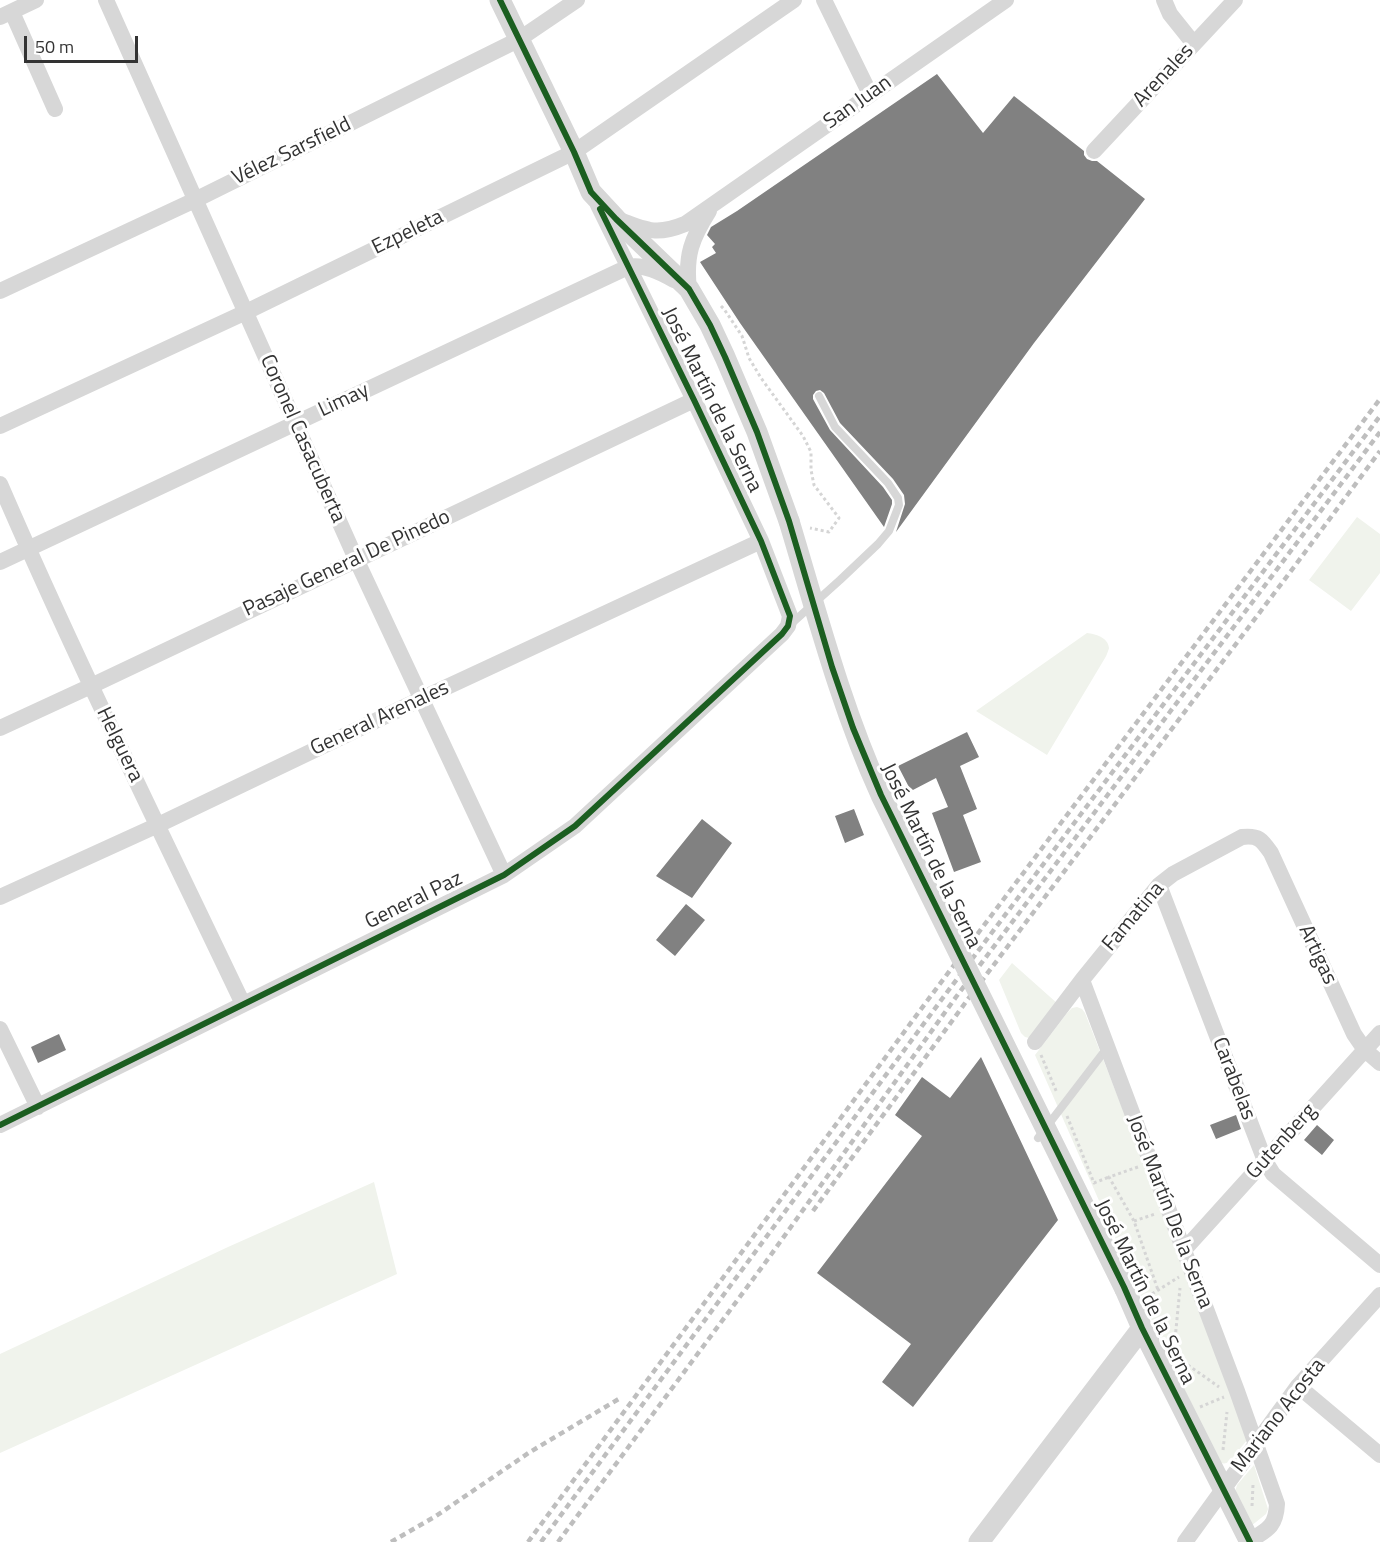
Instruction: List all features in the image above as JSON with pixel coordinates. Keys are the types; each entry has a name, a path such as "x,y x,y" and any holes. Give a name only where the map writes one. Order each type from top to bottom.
{"street":[{"path":"36,0 6,15 55,109"},
{"name":"Coronel Casacuberta","path":"106,0 356,559 504,875"},
{"name":"José Martín de la Serna","path":"500,0 761,541 790,616 788,626"},
{"name":"Vélez Sarsfield","path":"0,291 195,201 518,40 577,0"},
{"name":"Ezpeleta","path":"0,426 246,312 574,152 794,0"},
{"path":"824,0 870,94"},
{"name":"San Juan","path":"615,219 652,231 668,231 685,224 1006,0"},
{"path":"1164,0 1170,14 1194,44"},
{"name":"Arenales","path":"1094,151 1235,0"},
{"name":"José Martín de la Serna","path":"591,192 615,219 688,289 710,325 758,432 789,521 832,667 865,759 881,795 1140,1301 1142,1328 1249,1541"},
{"name":"San Juan","path":"688,289 686,271 692,242 711,207"},
{"path":"628,267 654,270 688,289"},
{"name":"Limay","path":"0,562 628,267"},
{"name":"Pasaje General De Pinedo","path":"0,728 694,400"},
{"name":"Helguera","path":"0,484 91,686 243,1004"},
{"name":"General Arenales","path":"0,897 761,541"},
{"name":"General Paz","path":"0,1125 504,875 575,826 788,626"},
{"name":"Famatina","path":"1035,1042 1159,885 1173,874 1242,837 1253,836 1262,841"},
{"name":"Artigas","path":"1262,841 1270,853 1354,1034 1365,1050 1380,1063"},
{"name":"Carabelas","path":"1159,885 1265,1161 1274,1174 1380,1265"},
{"name":"José Martín De la Serna","path":"1082,980 1184,1250 1233,1393 1257,1445 1277,1504 1274,1522 1268,1530 1249,1541"},
{"path":"0,1029 38,1107"},
{"name":"Gutenberg","path":"1184,1250 1380,1033"},
{"name":"Mariano Acosta","path":"1185,1542 1298,1386 1380,1295"},
{"path":"979,1542 1142,1328"},
{"path":"1298,1386 1380,1455"}],"lane":[{"path":"788,626 878,544 889,531 899,505 898,498 888,483 835,427 819,396"},
{"path":"1038,1138 1107,1048"}],"path":[{"path":"716,303 724,309 742,336 749,358 803,436 811,453 814,485 839,518 829,532"},
{"path":"1151,1163 1109,1177 1134,1221 1158,1290"},
{"path":"1134,1221 1168,1209"},
{"path":"1140,1301 1182,1276 1174,1355"},
{"path":"1169,1345 1179,1365"},
{"path":"1174,1355 1233,1393"},
{"path":"1198,1407 1233,1393"},
{"path":"1218,1448 1222,1458 1233,1393"},
{"path":"1251,1509 1254,1477"}],"shaded area":[{"path":"1357,517 1380,534 1380,573 1351,611 1309,580"},
{"path":"1087,633 1104,639 1109,650 1047,755 976,711"},
{"path":"1012,963 1058,1004 1029,1038 1021,1033 999,980"},
{"path":"1077,1007 1085,1013 1179,1253 1248,1439 1228,1463 1218,1461 1147,1310 1035,1055 1067,1013"},
{"path":"374,1182 397,1274 0,1453 0,1354 228,1247"},
{"path":"1254,1465 1268,1509 1266,1514 1251,1526 1235,1492 1237,1485"}],"building":[{"path":"937,74 983,133 1014,96 1084,151 1087,159 1097,161 1145,199 1034,343 896,532 905,504 904,495 893,479 840,423 824,393 820,390 816,391 813,399 830,430 883,487 892,500 884,527 740,323 700,262 716,253 712,247 715,244 707,235 711,227"},
{"path":"967,732 979,757 960,766 977,809 963,815 981,862 954,872 932,813 948,807 936,778 911,791 898,766"},
{"path":"854,809 864,835 845,843 835,816"},
{"path":"702,819 732,843 692,898 656,876"},
{"path":"686,904 705,920 675,956 656,940"},
{"path":"59,1034 66,1050 38,1063 31,1047"},
{"path":"981,1057 1058,1220 913,1407 882,1382 911,1344 817,1273 922,1136 895,1115 922,1077 950,1098"},
{"path":"1236,1115 1241,1129 1216,1139 1210,1125"},
{"path":"1317,1125 1334,1140 1322,1155 1304,1140"}],"railway":[{"path":"528,1542 927,1001 1380,399"},
{"path":"541,1542 942,999 1380,416"},
{"path":"558,1542 765,1263 956,997 1380,432"},
{"path":"813,1211 971,995 1380,451"},
{"path":"391,1542 436,1516 530,1452 622,1397"}],"cycle path":[{"path":"500,0 591,192 689,289 710,325 757,432 789,521 832,667 853,728 881,795 1124,1287 1142,1328 1250,1542"},
{"path":"0,1125 504,875 575,826 788,626 790,616 761,541 600,209"}]}
